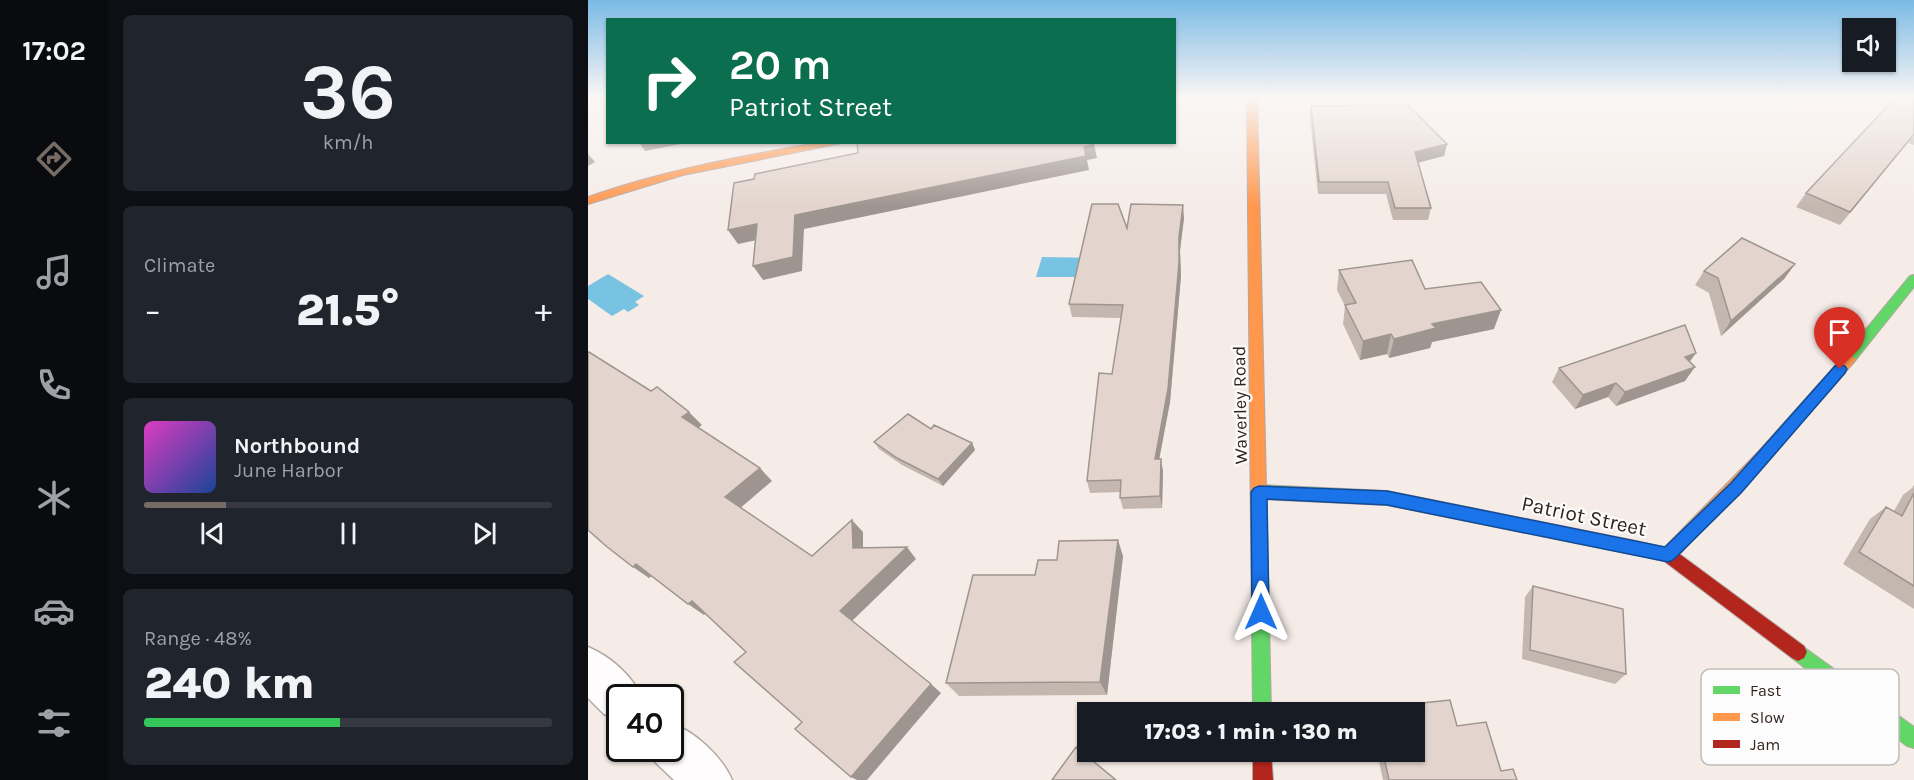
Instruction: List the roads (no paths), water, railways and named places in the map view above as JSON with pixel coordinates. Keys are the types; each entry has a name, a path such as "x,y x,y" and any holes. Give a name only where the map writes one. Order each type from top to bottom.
{"street":[{"name":"Waverley Road","path":"1253,134 1262,702"},
{"path":"588,201 616,189 657,177 829,144"},
{"path":"1668,555 1736,488 1865,341 1914,279"},
{"name":"Patriot Street","path":"1259,492 1387,498 1668,555 1820,669"},
{"path":"588,669 606,685"},
{"name":"Patriot Street","path":"1899,729 1914,740"},
{"path":"684,759 708,780"},
{"path":"1262,762 1263,780"}],"water":[{"path":"1042,257 1103,258 1099,277 1036,277"},
{"path":"608,274 644,296 635,302 639,305 628,312 624,309 612,316 588,299 588,286"}]}
